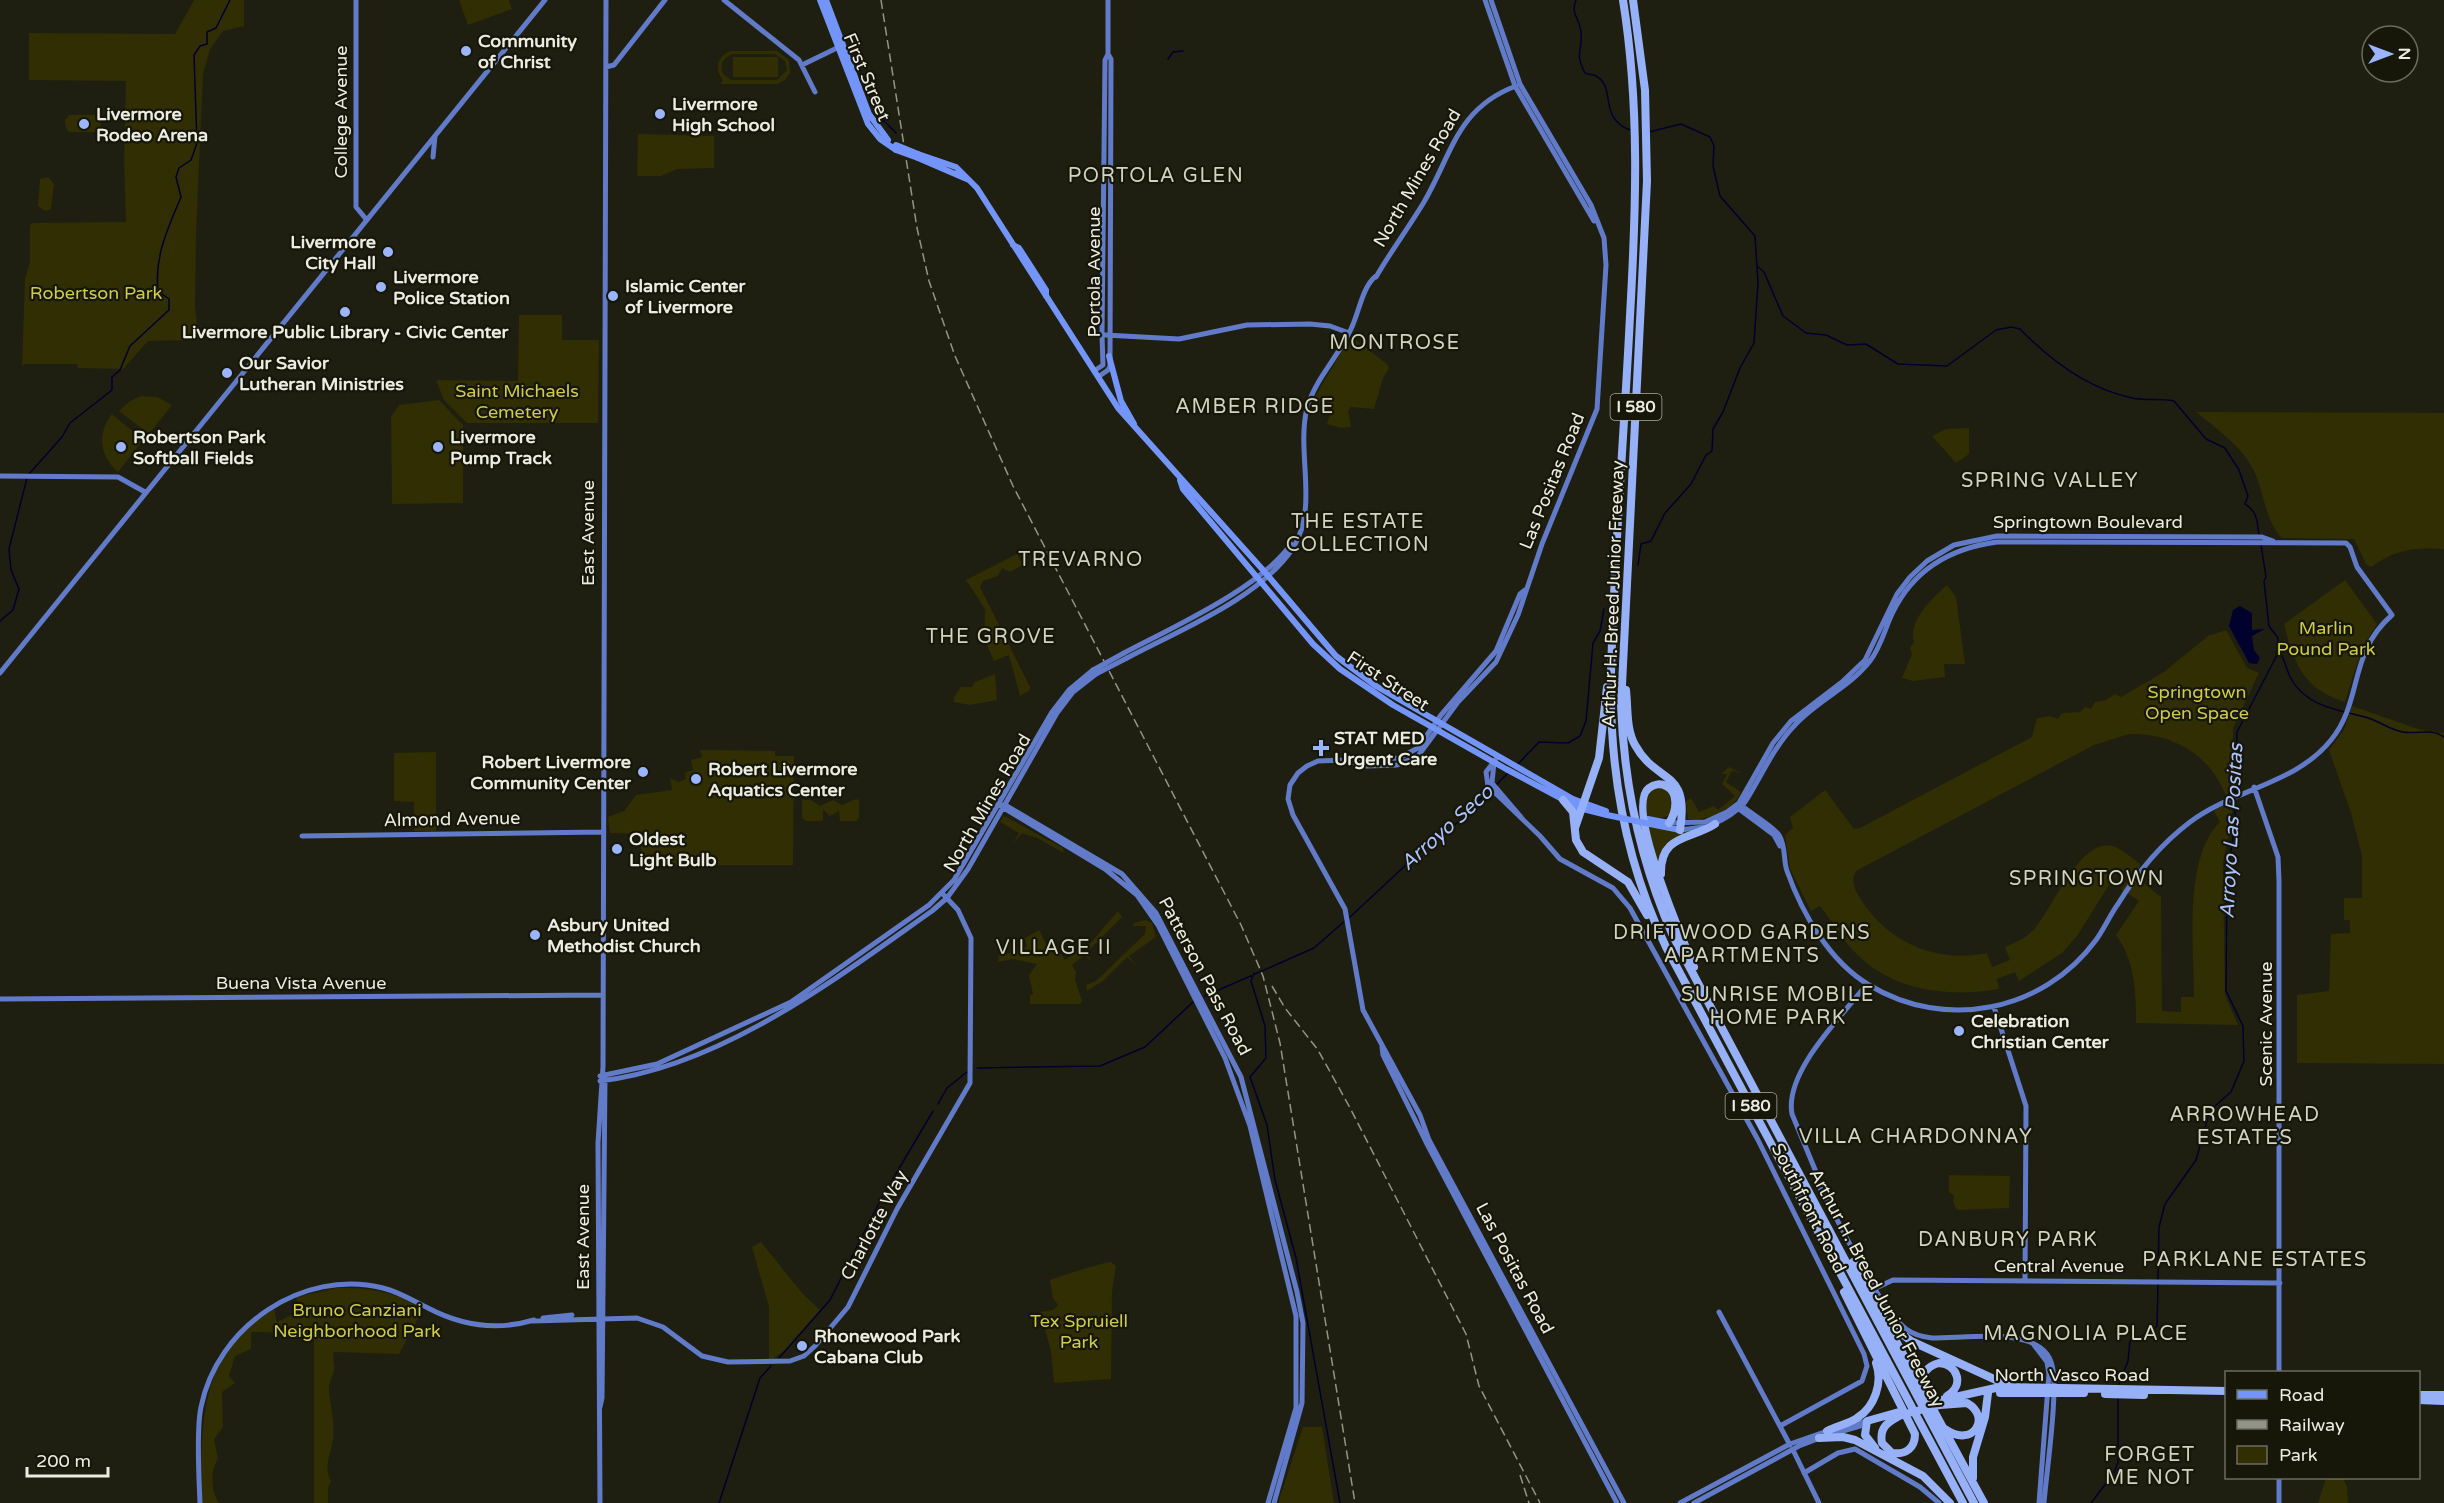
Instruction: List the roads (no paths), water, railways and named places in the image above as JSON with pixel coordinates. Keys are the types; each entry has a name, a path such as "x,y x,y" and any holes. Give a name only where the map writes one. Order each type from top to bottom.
{"highway":[{"name":"Arthur H. Breed Junior Freeway","path":"1623,0 1631,60 1636,143 1632,280 1612,638 1612,737 1618,794 1635,867 1666,947 1963,1503"},
{"name":"Arthur H. Breed Junior Freeway","path":"1633,0 1642,57 1647,127 1647,201 1622,735 1629,792 1639,840 1662,912 1974,1503"},
{"path":"1575,828 1599,758 1612,638"},
{"path":"1624,669 1631,737 1648,761 1677,785 1682,796 1681,827"},
{"path":"1669,823 1675,804 1673,792 1660,784 1649,787 1641,804 1643,825 1709,1004"},
{"path":"1563,800 1573,812 1576,840 1587,857 1622,876 1633,887 1660,941 1666,947"},
{"path":"1661,878 1663,856 1672,844 1715,824"},
{"path":"1834,1238 1844,1247 1888,1323 1984,1503"},
{"path":"1834,1265 1836,1276 1915,1434 1912,1447 1899,1454 1884,1448 1881,1436 1886,1424 1900,1414"},
{"path":"1888,1323 1911,1341 1994,1380 2024,1388"},
{"path":"1827,1431 1859,1417 1870,1405 1879,1377 1872,1350"},
{"path":"1925,1392 1923,1376 1928,1367 1939,1363 1950,1366 1957,1374 1958,1383 1953,1392 1938,1403"},
{"name":"North Vasco Road","path":"1866,1423 1981,1390 2024,1388 2051,1391 2225,1396"},
{"name":"North Vasco Road","path":"1938,1403 1988,1393 2225,1391"},
{"path":"1977,1491 1972,1463 1985,1417 1988,1393"},
{"path":"2420,1395 2444,1395"},
{"path":"2420,1400 2444,1401"},
{"path":"1938,1403 1967,1403 1976,1410 1978,1416 1977,1426 1969,1435 1954,1435 1944,1428"},
{"path":"1866,1423 1868,1440 1887,1456"},
{"path":"1819,1438 1851,1438 1923,1476 1950,1503"}],"main road":[{"name":"College Avenue","path":"356,0 356,207 366,219"},
{"path":"0,673 545,0"},
{"name":"East Avenue","path":"600,1503 606,0"},
{"path":"606,67 614,64 665,0"},
{"path":"724,0 802,65 815,92"},
{"name":"First Street","path":"820,0 872,121 896,148 956,167 969,180 982,195 1013,245 1022,251 1046,290 1047,297 1118,408 1180,480 1188,484 1336,656 1376,686 1494,762 1506,769 1518,771 1582,807"},
{"name":"First Street","path":"826,0 840,46"},
{"name":"Portola Avenue","path":"1096,374 1104,363 1105,335 1111,70 1108,54 1108,0"},
{"name":"Las Positas Road","path":"1485,0 1518,85 1591,205 1604,238 1606,266 1597,409 1525,590 1520,594 1496,651 1437,725 1424,751 1402,764 1368,766 1347,761 1318,761 1307,766 1293,779 1288,799 1293,815 1346,909 1360,1000 1382,1047 1383,1055 1426,1142 1617,1503"},
{"name":"Las Positas Road","path":"1491,0 1518,85"},
{"path":"802,65 840,46"},
{"path":"606,59 619,58"},
{"name":"North Mines Road","path":"603,1078 645,1073 726,1040 794,1006 945,896 1002,807 1052,712 1068,690 1094,672 1259,578 1289,547 1301,527 1304,512 1307,408 1320,381 1349,333 1368,288 1424,202 1452,142 1463,126 1488,99 1518,85"},
{"path":"433,157 435,134"},
{"path":"1105,335 1179,339 1236,327 1310,324 1330,326 1349,333"},
{"name":"Portola Avenue","path":"1096,374 1109,368 1105,335"},
{"path":"1109,356 1121,401 1140,435"},
{"path":"0,476 118,477 145,492"},
{"name":"First Street","path":"1180,480 1183,489 1313,644 1340,669 1386,701 1498,755 1563,800 1606,813"},
{"name":"Springtown Boulevard","path":"1606,813 1681,827 1715,824 1739,806 1776,747 1794,725 1845,686 1871,661 1903,594 1934,562 1955,551 1997,542 2262,540 2346,543 2350,547 2357,567 2392,615 2372,635 2367,645 2346,714 2333,739 2307,764 2286,776 2254,787"},
{"name":"Southfront Road","path":"1498,755 1486,772 1490,784 1496,791 1564,863 1613,888 1625,900 1758,1140 1864,1354 1867,1365 1862,1381 1780,1426"},
{"path":"1739,806 1774,835 1783,854 1791,882 1816,928 1834,954 1867,984 1897,999 1930,1008 1966,1011 1994,1007 2022,999 2051,984 2075,964 2096,940 2139,874 2168,840 2190,822 2230,797 2254,787"},
{"name":"Scenic Avenue","path":"2254,787 2278,857 2279,881 2280,1282 2278,1371"},
{"name":"Springtown Boulevard","path":"1649,821 1681,827 1713,819 1739,806"},
{"name":"Patterson Pass Road","path":"1002,807 1105,869 1137,896 1158,925 1197,995 1225,1058 1250,1126 1296,1316 1296,1408 1268,1503"},
{"name":"Almond Avenue","path":"302,836 603,832"},
{"name":"North Mines Road","path":"603,1078 669,1059 791,1002 945,896"},
{"name":"Charlotte Way","path":"200,1503 201,1418 204,1398 214,1371 231,1344 249,1323 273,1306 293,1296 327,1287 372,1287 394,1292 466,1323 496,1327 533,1321 551,1315 629,1317 650,1321 669,1331 694,1352 708,1358 728,1362 795,1360 808,1353 839,1319 897,1209 970,1083 972,1068 971,938 964,921 945,896"},
{"path":"1867,984 1802,1070 1794,1084 1790,1104 1821,1190 1876,1288 1901,1323 1921,1336 2018,1338 2040,1347 2052,1362 2044,1503"},
{"name":"Buena Vista Avenue","path":"0,999 603,996"},
{"name":"Patterson Pass Road","path":"1202,1005 1231,1054 1245,1089 1301,1312 1301,1409 1274,1503"},
{"path":"1994,1007 2023,1095 2027,1117 2025,1281"},
{"name":"Las Positas Road","path":"1382,1047 1387,1050 1430,1140 1624,1503"},
{"path":"645,1073 667,1063 669,1059"},
{"path":"603,1067 623,1073"},
{"name":"Central Avenue","path":"1876,1288 1893,1280 2280,1282"},
{"path":"1719,1312 1783,1433 1793,1446 1803,1473 1819,1503"},
{"path":"2039,1503 2051,1391"},
{"path":"1570,1415 1573,1414 1583,1427"},
{"path":"1694,1503 1773,1460 1793,1446 1827,1431 1866,1423"},
{"path":"1680,1503 1784,1448 1866,1423"},
{"path":"1783,1433 1784,1448"},
{"path":"1803,1473 1838,1453 1856,1449 1920,1487 1939,1503"},
{"path":"2279,1479 2279,1503"}],"waterway":[{"path":"29,474 62,437 70,423 112,390 112,377 120,370 130,346 169,310 169,299 158,291 158,266 163,243 181,197 176,177 179,168 191,160 197,143 194,55 200,46 207,44 207,32 216,28 230,0"},
{"name":"Arroyo Las Positas","path":"1576,0 1574,9 1581,32 1579,56 1585,73 1601,80 1614,119 1621,126 1633,131"},
{"path":"1168,59 1173,52 1183,51"},
{"path":"864,84 879,116 896,133"},
{"name":"Arroyo Seco","path":"1638,565 1641,544 1651,541 1665,513 1691,484 1706,455 1712,451 1713,429 1723,412 1740,368 1754,343 1758,283 1755,236 1720,196 1713,166 1714,146 1710,137 1681,124 1649,132"},
{"name":"Arroyo Las Positas","path":"1757,266 1764,272 1783,316 1806,333 1826,335 1847,345 1866,344 1898,364 1947,366 1996,330 2011,327 2020,329 2058,363 2101,388 2132,398 2174,401 2206,439 2225,448 2239,470 2248,496 2245,504 2255,514 2259,535"},
{"path":"0,621 13,610 19,589 11,570 9,549 27,478"},
{"name":"Arroyo Las Positas","path":"2235,795 2237,732 2276,657 2278,638 2269,626 2264,581 2266,577 2261,545"},
{"name":"Arroyo Seco","path":"1517,765 1539,742 1568,743 1580,736 1586,721 1593,643 1600,631 1604,609"},
{"path":"2278,647 2296,687 2313,701 2333,709 2369,718 2399,731 2428,732 2444,737"},
{"name":"Arroyo Seco","path":"1495,786 1509,772"},
{"name":"Arroyo Seco","path":"1350,917 1422,850 1445,835 1489,790"},
{"name":"Arroyo Las Positas","path":"2158,1279 2159,1227 2165,1204 2196,1160 2208,1117 2215,1106 2231,1092 2244,1061 2243,1026 2226,991 2227,875 2235,824 2235,800"},
{"name":"Arroyo Seco","path":"1205,996 1314,948 1346,920"},
{"path":"1254,973 1251,981 1265,1026 1266,1058 1250,1077 1267,1125 1275,1180 1296,1258 1340,1503"},
{"name":"Arroyo Seco","path":"977,1068 1100,1066 1145,1047 1193,1002"},
{"name":"Arroyo Seco","path":"938,1104 947,1088 967,1072"},
{"path":"779,1358 830,1300 881,1199 933,1111"},
{"name":"Arroyo Las Positas","path":"2119,1384 2128,1361 2130,1341 2150,1333 2157,1326 2158,1284"},
{"name":"Arroyo Seco","path":"719,1503 760,1378 771,1366"},
{"name":"Arroyo Las Positas","path":"2091,1503 2114,1473 2118,1462 2118,1399"}],"railway":[{"path":"881,0 917,228 929,281 955,356 1013,486 1241,925 1263,976 1280,1043 1355,1503"},
{"path":"1272,986 1285,1008 1318,1050 1349,1106 1466,1334 1479,1386 1540,1503"},
{"path":"1520,1475 1529,1503"}],"place":[{"name":"Community of Christ","path":"466,51"},
{"name":"Livermore High School","path":"660,114"},
{"name":"Livermore Rodeo Arena","path":"84,124"},
{"name":"Livermore City Hall","path":"388,252"},
{"name":"Livermore Police Station","path":"381,287"},
{"name":"Islamic Center of Livermore","path":"613,296"},
{"name":"Livermore Public Library - Civic Center","path":"345,312"},
{"name":"Our Savior Lutheran Ministries","path":"227,373"},
{"name":"Robertson Park Softball Fields","path":"121,447"},
{"name":"Livermore Pump Track","path":"438,447"},
{"name":"STAT MED Urgent Care","path":"1321,748"},
{"name":"Robert Livermore Community Center","path":"643,772"},
{"name":"Robert Livermore Aquatics Center","path":"696,779"},
{"name":"Oldest Light Bulb","path":"617,849"},
{"name":"Asbury United Methodist Church","path":"535,935"},
{"name":"Celebration Christian Center","path":"1959,1031"},
{"name":"Rhonewood Park Cabana Club","path":"802,1346"}],"district":[{"name":"PORTOLA GLEN","path":"1156,176"},
{"name":"MONTROSE","path":"1395,343"},
{"name":"AMBER RIDGE","path":"1255,407"},
{"name":"SPRING VALLEY","path":"2050,481"},
{"name":"THE ESTATE COLLECTION","path":"1358,534"},
{"name":"TREVARNO","path":"1081,560"},
{"name":"THE GROVE","path":"991,637"},
{"name":"SPRINGTOWN","path":"2087,879"},
{"name":"DRIFTWOOD GARDENS APARTMENTS","path":"1742,944"},
{"name":"VILLAGE II","path":"1054,948"},
{"name":"SUNRISE MOBILE HOME PARK","path":"1778,1006"},
{"name":"ARROWHEAD ESTATES","path":"2245,1126"},
{"name":"VILLA CHARDONNAY","path":"1916,1137"},
{"name":"DANBURY PARK","path":"2008,1240"},
{"name":"PARKLANE ESTATES","path":"2255,1260"},
{"name":"MAGNOLIA PLACE","path":"2086,1334"},
{"name":"FORGET ME NOT","path":"2150,1466"}],"park label":[{"name":"Robertson Park","path":"96,293"},
{"name":"Saint Michaels Cemetery","path":"517,401"},
{"name":"Marlin Pound Park","path":"2326,638"},
{"name":"Springtown Open Space","path":"2197,702"},
{"name":"Bruno Canziani Neighborhood Park","path":"357,1320"},
{"name":"Tex Spruiell Park","path":"1079,1331"}]}
